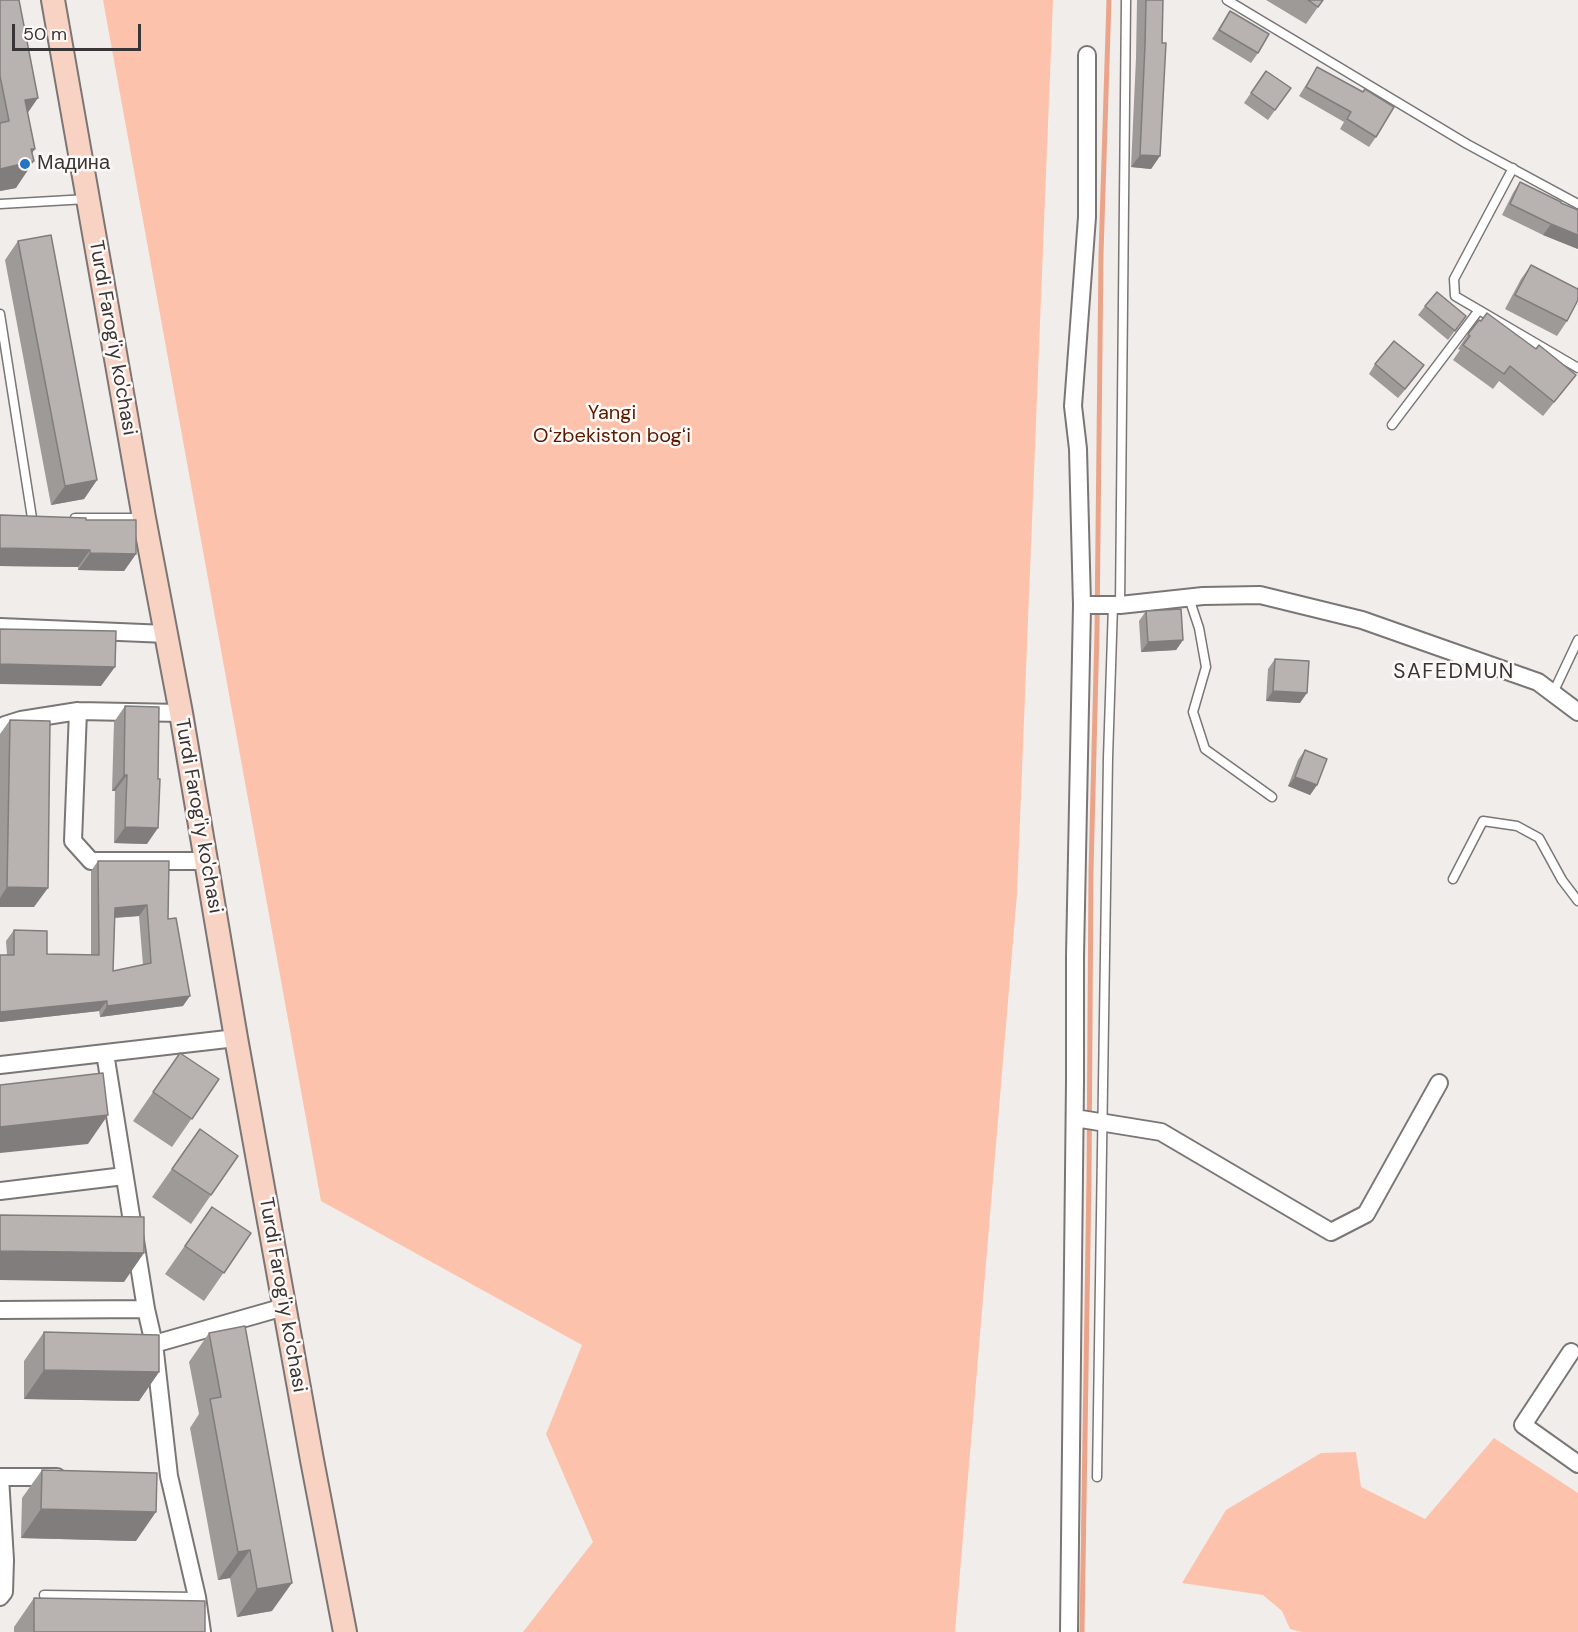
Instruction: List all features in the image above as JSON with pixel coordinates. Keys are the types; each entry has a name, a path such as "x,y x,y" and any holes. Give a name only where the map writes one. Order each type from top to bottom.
{"main road":[{"name":"Turdi Farog'iy ko'chasi","path":"53,0 144,518 181,713 284,1307 345,1632"}],"street":[{"path":"1069,1632 1089,1120 1076,944 1082,605 1078,449 1073,406 1087,217 1087,55"},
{"path":"1082,605 1260,595 1362,620 1538,682 1578,712"},
{"path":"0,627 166,634"},
{"path":"0,729 21,720 78,711 181,713"},
{"path":"78,711 73,841 91,861 206,861"},
{"path":"0,1065 236,1038"},
{"path":"105,1053 146,1309 154,1344 164,1476 197,1597 202,1632"},
{"path":"1089,1120 1161,1132 1331,1232 1366,1214 1439,1083"},
{"path":"0,1191 124,1176"},
{"path":"154,1344 284,1307"},
{"path":"0,1310 146,1309"},
{"path":"1571,1352 1523,1425 1578,1464"},
{"path":"0,1596 4,1592 5,1560 0,1477 68,1477"}],"lane":[{"path":"1097,1477 1089,1120 1114,605 1126,0"},
{"path":"1227,0 1467,144 1578,204"},
{"path":"1513,168 1454,279 1455,296 1578,368"},
{"path":"0,204 88,199"},
{"path":"1392,424 1479,310"},
{"path":"0,314 32,518"},
{"path":"21,518 43,518"},
{"path":"65,518 144,518"},
{"path":"1189,598 1199,628 1206,667 1193,712 1205,748 1272,797"},
{"path":"1553,693 1578,640"},
{"path":"1454,879 1483,821 1517,826 1539,838 1562,880 1578,901"},
{"path":"44,1595 197,1597"}],"green space":[{"name":"Yangi Oʻzbekiston bogʻi","path":"103,0 1053,0 1017,894 955,1632 523,1632 593,1542 546,1434 582,1345 321,1201"},
{"path":"1494,1438 1578,1493 1578,1632 1303,1632 1290,1629 1282,1611 1263,1595 1182,1583 1226,1510 1321,1453 1356,1452 1361,1487 1425,1519"}],"building":[{"path":"0,0 19,0 38,98 25,100 35,149 31,149 34,161 0,169 0,123 9,121 0,76"},
{"path":"1146,0 1163,0 1162,43 1166,43 1160,156 1140,155"},
{"path":"1308,0 1323,0 1318,7"},
{"path":"1230,11 1269,34 1258,53 1219,30"},
{"path":"1317,67 1363,92 1365,89 1394,107 1376,137 1347,119 1351,112 1306,87"},
{"path":"1266,71 1291,88 1275,110 1251,93"},
{"path":"1520,182 1578,210 1578,235 1510,204"},
{"path":"51,235 97,480 65,486 18,241"},
{"path":"1531,265 1578,289 1578,300 1567,321 1515,295"},
{"path":"1437,292 1466,316 1455,331 1425,306"},
{"path":"1487,313 1536,349 1539,345 1576,375 1554,402 1510,366 1504,374 1463,345 1470,336 1468,334"},
{"path":"1394,341 1424,365 1405,389 1375,364"},
{"path":"0,515 86,518 86,520 136,520 136,554 90,553 90,550 0,548"},
{"path":"1181,609 1183,640 1148,642 1146,611"},
{"path":"0,629 116,631 115,667 0,664"},
{"path":"1275,659 1309,661 1307,693 1273,691"},
{"path":"125,706 159,707 158,828 125,827 127,775 124,775"},
{"path":"10,720 50,721 48,888 7,887"},
{"path":"1305,750 1327,759 1317,785 1295,777"},
{"path":"98,861 169,861 168,919 176,918 190,996 107,1006 107,1001 0,1012 0,955 14,955 14,930 47,931 47,954 99,955","holes":["147,905 151,963 113,971 115,908"]},
{"path":"180,1053 219,1079 192,1119 153,1092"},
{"path":"103,1073 108,1115 0,1127 0,1085"},
{"path":"200,1129 238,1156 211,1195 172,1169"},
{"path":"212,1207 251,1233 224,1273 185,1246"},
{"path":"0,1215 144,1217 144,1253 0,1251"},
{"path":"245,1326 292,1583 257,1589 250,1550 238,1552 210,1399 221,1397 209,1333"},
{"path":"44,1332 159,1335 159,1372 44,1370"},
{"path":"42,1470 157,1473 156,1512 41,1509"},
{"path":"34,1598 205,1601 205,1632 34,1632"}],"waterway":[{"path":"1082,1632 1101,254 1109,0"}],"place":[{"name":"Мадина","path":"25,164"}],"district":[{"name":"SAFEDMUN","path":"1454,672"}]}
